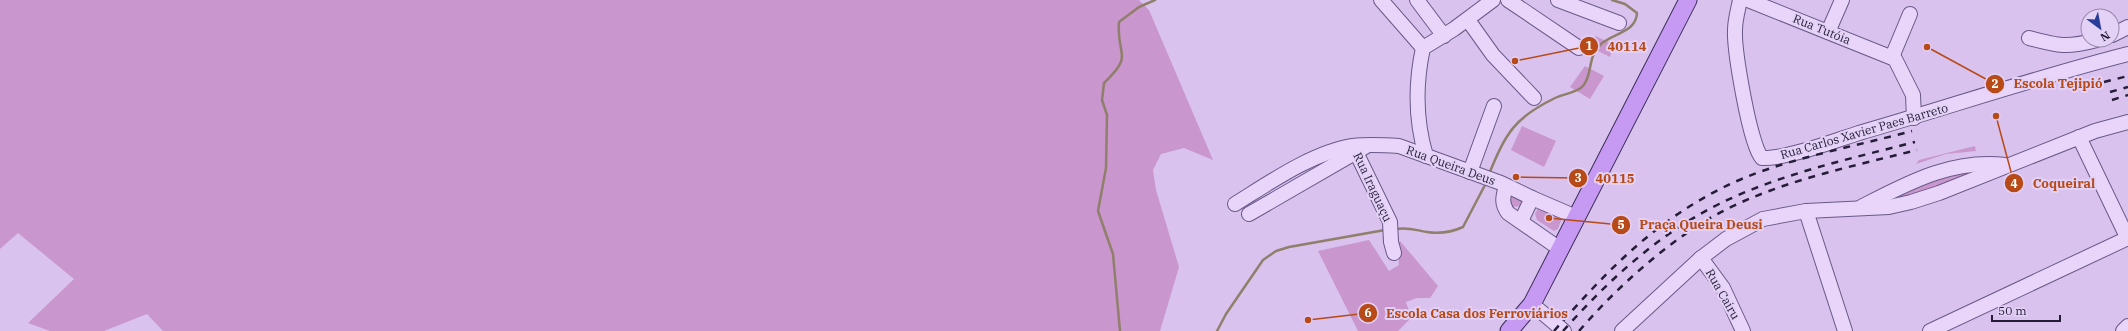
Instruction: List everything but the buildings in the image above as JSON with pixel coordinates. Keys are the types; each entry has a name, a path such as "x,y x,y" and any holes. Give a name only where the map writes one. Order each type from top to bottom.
{"main road":[{"path":"1509,331 1532,304 1688,0"}],"street":[{"path":"1381,0 1424,48"},
{"path":"1417,0 1444,36"},
{"path":"1508,0 1579,48"},
{"path":"1558,0 1618,23"},
{"name":"Rua Carlos Xavier Paes Barreto","path":"1740,0 1734,29 1735,47 1752,136 1757,151 1762,158 1777,157 1914,118 2044,77 2128,54"},
{"name":"Rua Tutóia","path":"1748,0 1894,58"},
{"path":"1828,32 1842,0"},
{"path":"1426,156 1416,106 1418,71 1424,48 1468,20 1490,1"},
{"path":"1910,14 1894,58 1905,76 1913,95 1914,118"},
{"path":"1468,20 1493,55 1534,98"},
{"path":"2029,38 2070,46 2080,44"},
{"path":"1476,174 1494,106"},
{"path":"1628,329 1701,258 1726,239 1763,219 1806,211 1889,207 1911,202 1939,193 2079,137 2112,125 2128,122"},
{"path":"1930,331 2128,239 2079,137"},
{"name":"Rua Queira Deus","path":"1235,204 1298,167 1322,156 1359,148 1399,146 1503,184 1576,217"},
{"name":"Rua Queira Deus","path":"1249,214 1359,148"},
{"name":"Rua Iraguaçu","path":"1359,148 1391,232 1394,253"},
{"path":"1856,209 1906,185 1953,167 1985,162 2008,165"},
{"path":"1503,184 1503,206 1508,213 1560,248"},
{"path":"1521,221 1532,198"},
{"path":"1806,211 1846,331"},
{"name":"Rua Cairu","path":"1701,258 1723,288 1743,331"},
{"path":"1532,304 1564,331"},
{"path":"2122,331 2128,326"}],"shaded area":[{"path":"0,0 1139,0 1149,10 1213,160 1184,148 1161,154 1153,170 1156,190 1179,267 1160,331 163,331 147,314 104,331 50,331 28,323 74,279 18,233 0,249"},
{"path":"1595,36 1613,44 1610,57 1590,47"},
{"path":"1585,66 1604,76 1590,99 1570,87"},
{"path":"1522,126 1556,141 1544,167 1511,150"},
{"path":"1975,146 1976,151 1946,154 1916,164 1919,160"},
{"path":"1985,166 1937,189 1884,203 1913,184"},
{"path":"1509,190 1527,198 1522,206 1511,207"},
{"path":"1539,206 1562,218 1558,229 1554,231 1537,220 1535,214"},
{"path":"1369,240 1389,271 1399,265 1397,246 1400,241 1438,286 1430,298 1417,298 1406,302 1411,318 1398,331 1358,331 1318,251"}],"waterway":[{"path":"1120,331 1113,254 1098,211 1106,168 1107,115 1102,100 1104,83 1119,66 1122,60 1119,22 1139,7 1155,0"},
{"path":"1489,174 1501,148 1513,128 1541,105 1555,98 1574,92 1583,86 1588,76 1593,55 1600,45 1628,29 1636,20 1637,13 1625,4 1612,0"},
{"path":"1396,229 1400,228 1441,233 1463,227 1486,183"},
{"path":"1217,331 1226,314 1263,260 1276,251 1289,247 1385,230"}],"railway":[{"path":"2104,82 2128,76"},
{"path":"2110,92 2128,87"},
{"path":"2112,100 2128,95"},
{"path":"1554,331 1592,289 1632,250 1674,216 1698,201 1745,177 1768,169 1816,155 1912,131"},
{"path":"1563,331 1598,294 1635,260 1696,216 1742,193 1766,184 1815,168 1915,142"},
{"path":"1579,331 1619,289 1648,263 1678,239 1719,213 1773,189 1831,172 1917,150"}],"place":[{"name":"Escola Tejipió","path":"1927,47"},
{"name":"40114","path":"1515,61"},
{"name":"Coqueiral","path":"1996,116"},
{"name":"40115","path":"1516,177"},
{"name":"Praça Queira Deusi","path":"1549,218"},
{"name":"Escola Casa dos Ferroviários","path":"1308,320"}]}
